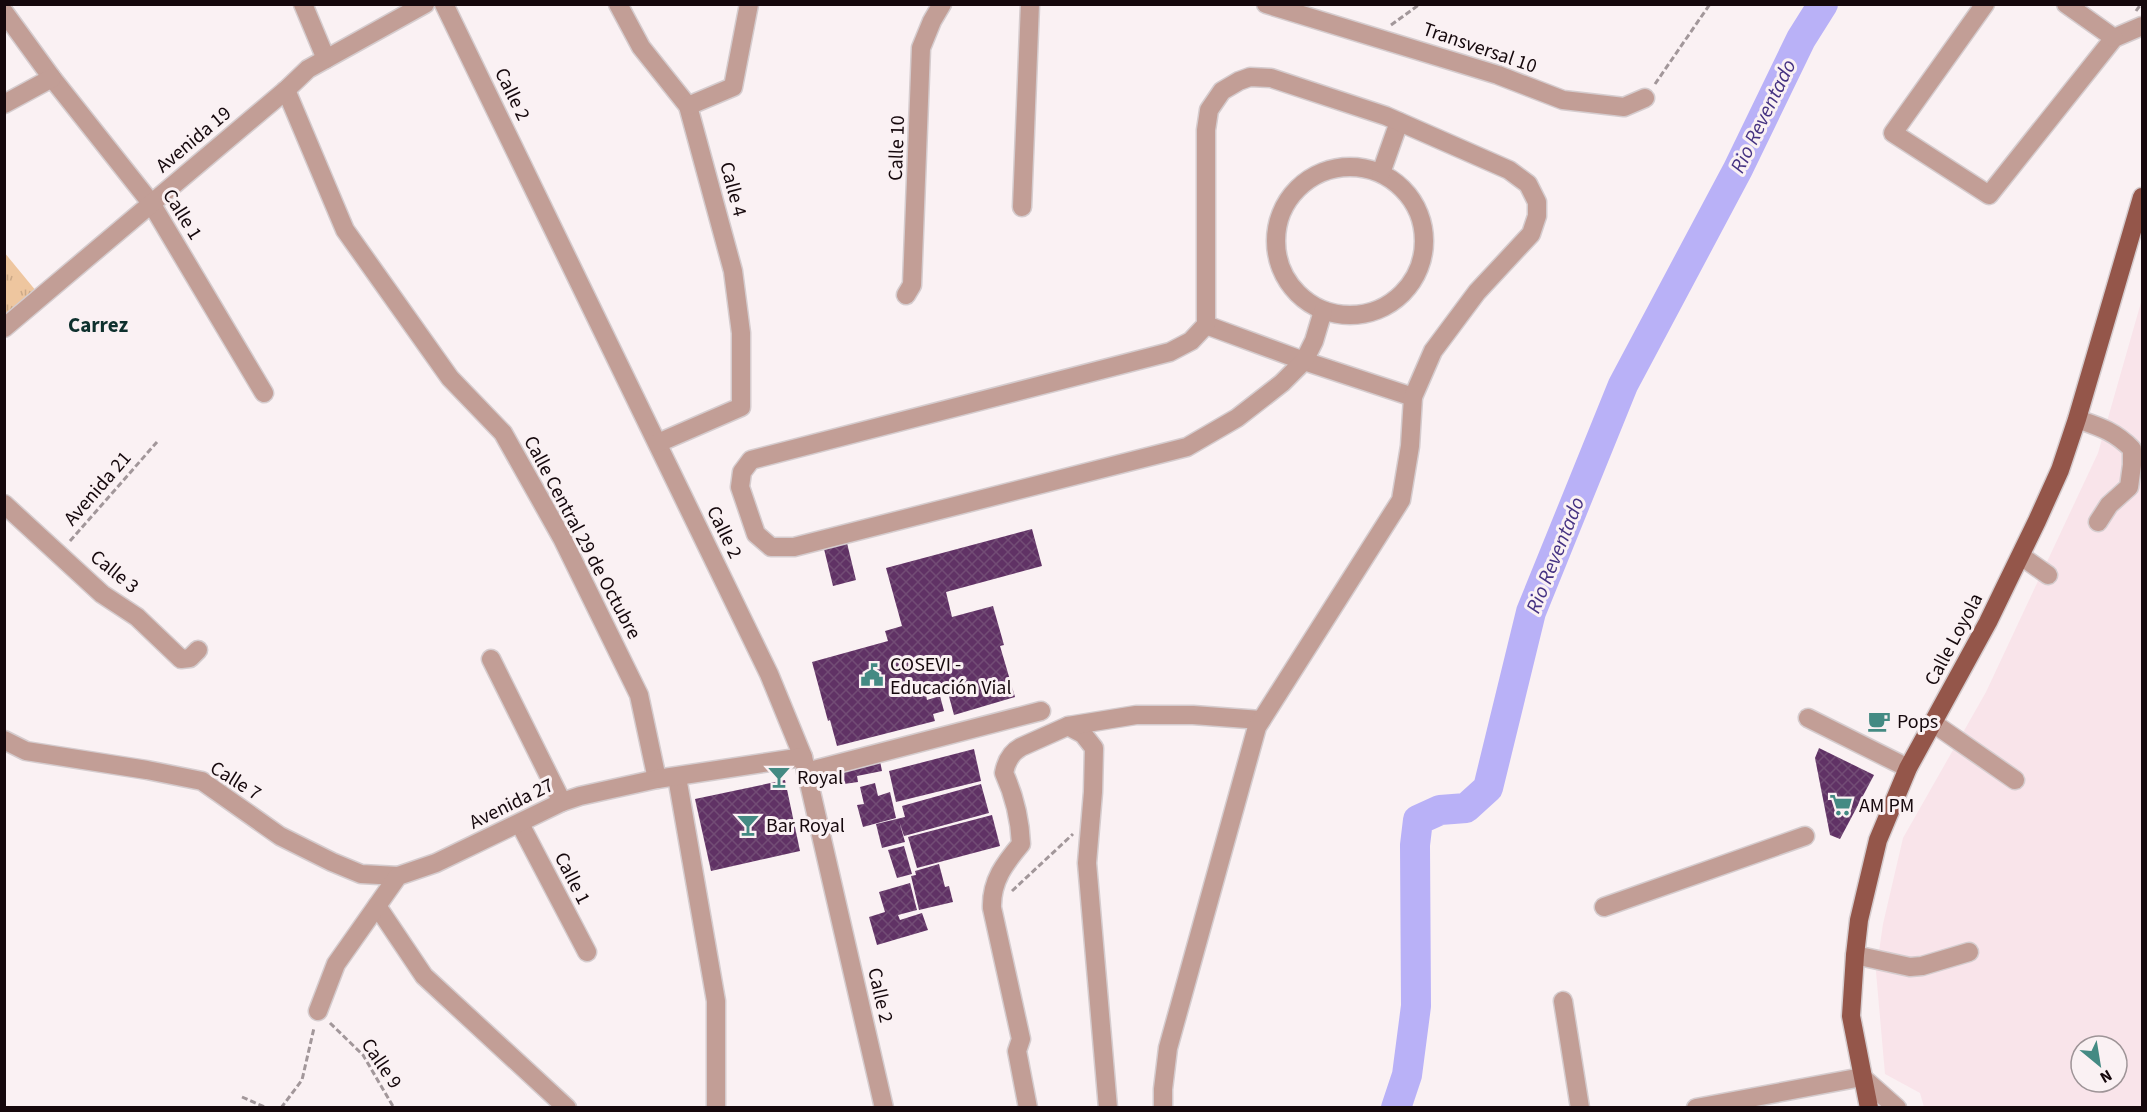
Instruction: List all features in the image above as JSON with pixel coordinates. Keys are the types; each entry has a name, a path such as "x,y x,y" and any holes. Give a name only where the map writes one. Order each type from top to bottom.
{"main road":[{"name":"Calle Loyola","path":"1869,1107 1851,1016 1859,920 1878,840 1908,768 2021,556 2060,470 2078,419 2142,200"}],"street":[{"path":"303,4 326,60"},
{"name":"Avenida 19","path":"4,328 308,69 425,4"},
{"name":"Calle 2","path":"444,4 769,674 805,765 884,1107"},
{"name":"Calle 4","path":"618,4 641,47 688,106 733,271 741,333 741,407 658,443"},
{"path":"688,106 733,87 748,4"},
{"name":"Calle 10","path":"906,296 912,285 921,48 942,4"},
{"path":"1022,207 1030,4"},
{"name":"Transversal 10","path":"1266,4 1498,75 1563,100 1624,107 1645,98"},
{"path":"1985,4 1893,133 1989,195 2114,38 2142,26"},
{"path":"2066,4 2114,38"},
{"name":"Calle 1","path":"4,12 52,78 151,203 264,393"},
{"path":"1163,1107 1168,1048 1257,727 1401,500 1410,446 1413,397 1433,351 1477,292 1531,234 1537,216 1537,202 1528,184 1509,170 1399,122 1271,78 1250,77 1239,81 1222,92 1209,110 1206,130 1206,325 1191,341 1170,352 752,460 742,472 740,487 756,534 771,547 794,547 1186,447 1211,435 1262,400 1304,361 1314,341 1323,311"},
{"path":"4,105 52,78"},
{"name":"Calle Central 29 de Octubre","path":"286,90 345,230 450,378 503,433 562,538 639,695 657,779"},
{"path":"1381,173 1399,122"},
{"path":"1358,166 1381,173 1400,185 1415,203 1423,224 1425,247 1419,270 1407,289 1389,304 1368,314 1345,316 1323,311 1302,299 1286,281 1277,260 1275,236 1280,212 1293,192 1311,177 1334,168 1358,166"},
{"path":"1206,325 1304,361 1413,397"},
{"path":"2078,419 2112,432 2132,449 2129,487 2109,505 2098,522"},
{"name":"Calle 3","path":"4,504 102,594 137,617 181,659 190,658 198,651"},
{"path":"2021,556 2048,575"},
{"path":"491,659 562,802"},
{"name":"Avenida 27","path":"398,876 436,863 562,802 580,796 657,779 805,765 1041,711"},
{"path":"1028,1107 1017,1051 1021,1040 991,895 999,872 1021,844 1017,811 1004,773 1005,765 1014,751 1068,726 1136,715 1193,715 1261,720"},
{"path":"1808,718 1908,768"},
{"path":"1933,723 2015,780"},
{"path":"1068,726 1083,734 1094,748 1087,863 1108,1107"},
{"name":"Calle 7","path":"4,740 26,751 202,781 280,836 332,862 361,874 398,876"},
{"path":"677,777 716,1001 716,1107"},
{"name":"Calle 1","path":"520,824 587,952"},
{"path":"1604,907 1805,836"},
{"path":"318,1011 336,964 398,876"},
{"path":"377,906 424,976 567,1107"},
{"path":"1855,955 1910,967 1922,966 1969,952"},
{"path":"1563,1001 1580,1107"},
{"path":"1696,1107 1862,1077 1897,1107"}],"path":[{"path":"1375,36 1420,4"},
{"path":"1645,98 1710,4"},
{"name":"Avenida 21","path":"59,554 157,442"},
{"path":"992,908 1044,862 1091,815"},
{"path":"281,1107 302,1080 318,1011"},
{"name":"Calle 9","path":"318,1011 363,1055 394,1107"},
{"path":"242,1097 267,1107"}],"shaded area":[{"path":"2142,299 2142,1107 1924,1107 1920,1093 1885,1074 1876,972 1883,924 1903,838 1986,692 2098,453"}],"green space":[{"path":"4,252 41,297 4,328"}],"building":[{"path":"1032,529 1042,566 946,592 952,617 993,606 1004,645 1000,646 1015,697 954,715 947,689 938,691 926,695 927,700 940,696 944,711 933,714 935,721 837,746 812,662 888,641 885,631 902,626 886,568"},
{"path":"847,543 856,580 833,586 824,549"},
{"name":"AM PM","path":"1819,748 1874,775 1840,839 1830,835 1815,758"},
{"path":"974,749 981,781 896,802 889,771"},
{"path":"880,761 882,771 857,776 858,782 844,784 843,770"},
{"name":"Bar Royal","path":"785,780 800,851 711,871 695,799"},
{"path":"875,783 878,796 890,792 896,818 863,827 857,805 864,804 860,787"},
{"path":"981,784 989,813 904,836 899,821 905,842 882,848 876,824 905,817 902,806"},
{"path":"992,815 1000,846 917,868 908,837"},
{"path":"904,846 912,874 897,878 888,850"},
{"path":"939,864 945,887 949,886 953,902 919,910 911,876 916,875 915,871"},
{"path":"910,883 917,910 898,915 900,920 922,913 928,930 877,945 869,917 885,912 879,892"}],"waterway":[{"name":"Rio Reventado","path":"1396,1108 1407,1075 1416,1006 1415,845 1418,820 1440,810 1466,808 1488,788 1531,612 1623,385 1738,169 1801,39 1823,4"}],"place":[{"name":"COSEVI - Educación Vial","path":"872,675"},
{"name":"Pops","path":"1879,721"},
{"name":"Royal","path":"779,777"},
{"name":"AM PM","path":"1841,805"},
{"name":"Bar Royal","path":"748,825"}],"district":[{"name":"Carrez","path":"98,325"}]}
